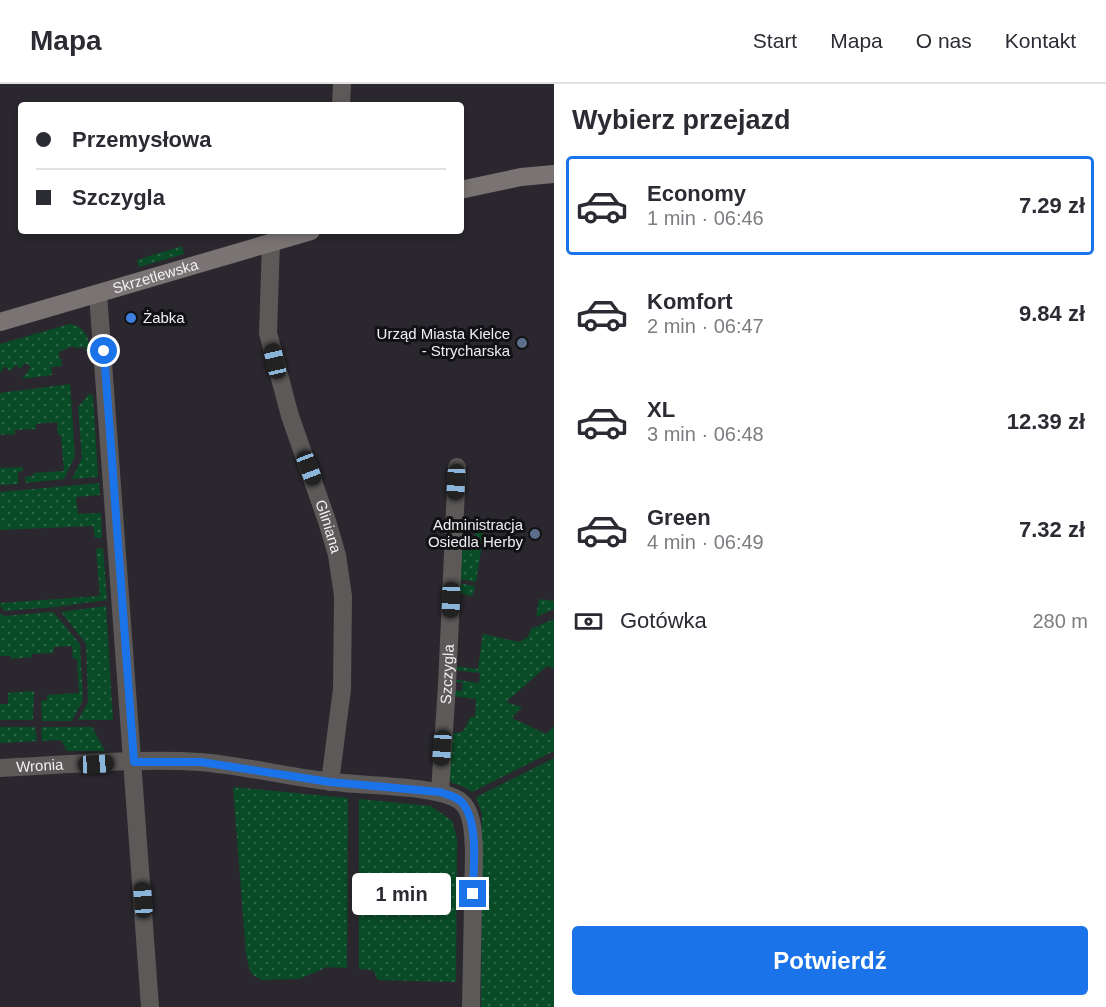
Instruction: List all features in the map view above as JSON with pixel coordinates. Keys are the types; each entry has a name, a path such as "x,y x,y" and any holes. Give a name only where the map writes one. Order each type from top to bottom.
{"street":[{"path":"341,102 342,84"},
{"path":"464,188 521,177 554,174"},
{"name":"Skrzetlewska","path":"0,322 300,234"},
{"name":"Gliniana","path":"271,242 268,333 290,416 327,521 341,580 344,620 342,689 330,782"},
{"path":"98,294 134,762 150,1007"},
{"name":"Szczygla","path":"440,792 457,467"},
{"name":"Wronia","path":"0,768 134,762 211,763 330,782 440,792"},
{"path":"440,792 464,804 472,828 471,1007"}],"green space":[{"path":"182,246 184,254 139,267 137,260"},
{"path":"70,324 79,327 85,333 89,351 86,351 86,347 73,346 59,352 62,366 51,367 52,375 22,379 31,367 25,363 20,369 16,365 10,371 5,366 0,373 0,344"},
{"path":"70,384 75,456 64,479 26,483 25,477 33,476 33,473 64,471 61,435 58,435 57,422 36,424 36,429 15,430 15,434 0,435 0,393"},
{"path":"90,393 93,396 98,477 72,479 82,458 78,407"},
{"path":"23,467 23,471 18,472 18,484 0,485 0,468"},
{"path":"99,483 100,495 76,497 78,514 101,513 102,538 95,538 93,526 0,530 0,492"},
{"path":"478,526 485,526 476,582 459,579 458,583 475,586 471,596 456,592 463,535 464,537 471,534 474,538"},
{"path":"103,548 107,600 5,611 0,606 0,603 100,596 96,549"},
{"path":"539,599 554,601 554,609 536,617"},
{"path":"106,606 113,720 78,720 88,702 86,644 61,612"},
{"path":"53,612 80,644 83,700 72,721 42,721 41,701 47,700 47,695 79,693 77,659 73,659 72,646 54,647 53,653 32,654 32,657 11,659 11,656 0,656 0,613 3,616"},
{"path":"554,619 554,669 547,666 506,702 522,707 512,718 546,734 554,726 554,751 472,792 452,783 448,778 453,733 463,731 470,717 475,717 476,699 453,696 450,690 462,691 463,683 451,681 451,679 479,683 480,673 452,670 452,666 478,669 483,634 519,642 528,637 531,629"},
{"path":"34,691 33,720 0,720 0,704 8,704 8,693"},
{"path":"0,727 35,727 37,741 0,743"},
{"path":"41,727 92,727 105,751 67,751 61,740 42,741"},
{"path":"554,758 554,1007 481,1007 482,814 476,797"},
{"path":"233,787 348,798 347,968 327,967 299,979 261,980 250,971 246,954"},
{"path":"359,799 431,806 452,821 457,838 456,982 378,980 373,970 359,969"}],"place":[{"name":"Żabka","path":"131,318"},
{"name":"Urząd Miasta Kielce - Strycharska","path":"522,343"},
{"name":"Administracja Osiedla Herby","path":"535,534"}],"route":[{"path":"104,351 134,762 201,762 330,782 440,792 449,795 464,804 470,817 474,852 473,894"}]}
